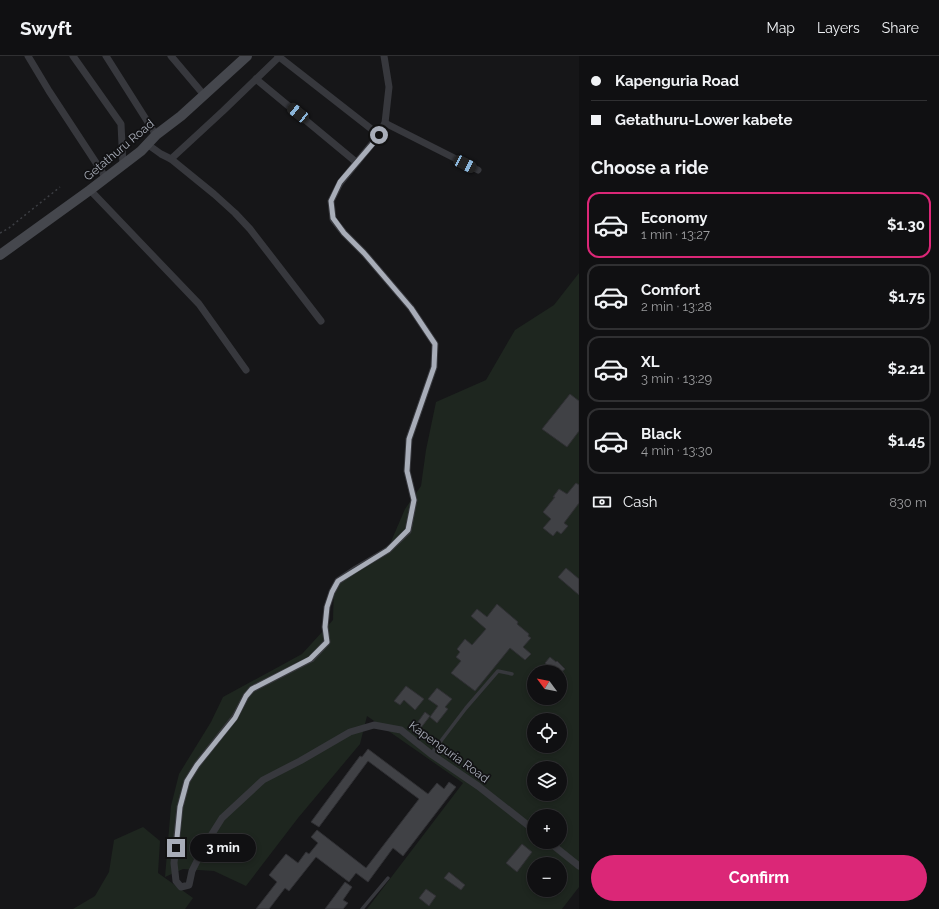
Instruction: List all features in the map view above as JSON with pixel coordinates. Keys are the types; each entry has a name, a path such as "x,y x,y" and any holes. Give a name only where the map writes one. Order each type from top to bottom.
{"main road":[{"name":"Getathuru Road","path":"0,255 141,151 156,135 181,116 246,56"}],"street":[{"path":"28,56 106,178"},
{"path":"73,56 121,124 123,164"},
{"path":"106,56 156,135"},
{"path":"171,56 204,95"},
{"path":"171,159 279,56 379,135"},
{"path":"256,79 356,162 376,140 385,123 389,87 384,56"},
{"path":"385,123 478,170"},
{"path":"148,144 161,154 171,159 214,194 240,218 321,321"},
{"name":"Kapenguria Road","path":"356,162 340,182 331,201 333,218 344,233 364,253 411,308 435,344 434,367 409,439 407,471 414,500 408,530 388,550 338,581 332,592 327,607 325,627 327,642 310,659 252,689 246,696 235,718 197,765 187,781 180,807 174,863 177,884 181,887 189,885 192,871 205,845 222,818 263,780 300,761 350,732 374,725 401,730 431,754 478,786 527,824"},
{"path":"90,190 199,304 246,370"},
{"path":"558,849 579,866"}],"lane":[{"path":"431,754 471,702 498,671 512,674"},
{"path":"362,909 388,878"}],"path":[{"path":"0,234 60,187"}],"shaded area":[{"path":"579,273 579,887 562,909 367,909 463,783 367,716 360,744 298,818 246,886 214,871 183,869 165,877 171,806 179,774 211,722 223,697 302,654 333,620 334,584 390,544 405,509 421,486 426,450 436,402 486,380 515,330 554,305"},
{"path":"143,827 160,841 158,873 193,898 185,909 73,909 95,896 109,872 114,840"}],"building":[{"path":"570,394 579,401 579,431 567,447 542,429"},
{"path":"576,483 579,485 579,503 564,523 568,526 561,534 557,531 553,536 543,528 551,519 543,512 555,497 553,497 559,489 567,494"},
{"path":"566,568 579,579 579,595 558,577"},
{"path":"497,604 518,622 517,624 529,634 528,636 531,638 523,647 531,654 525,660 510,648 475,691 451,673 461,661 456,657 460,652 457,649 465,639 472,645 486,629 471,616 477,609 487,617"},
{"path":"550,657 561,665 547,665 545,663"},
{"path":"406,686 424,699 415,710 404,700 400,705 394,701"},
{"path":"437,688 452,699 445,707 448,709 437,723 430,717 438,706 428,699"},
{"path":"425,712 430,716 420,729 415,726"},
{"path":"368,749 428,794 437,783 444,789 449,782 456,787 403,856 393,848 368,882 356,873 349,882 316,857 289,891 285,888 269,909 256,909 277,882 269,875 286,854 298,863 306,852 309,854 318,843 311,837 317,830 366,868 419,799 368,761 319,827 311,822 360,756 362,757"},
{"path":"522,844 532,852 517,872 506,863"},
{"path":"449,872 465,885 461,890 444,878"},
{"path":"345,882 352,887 343,900 348,903 343,909 325,909"},
{"path":"426,889 436,896 429,906 419,898"}],"route":[{"path":"176,848 180,807 187,781 197,765 235,718 246,696 252,689 310,659 327,642 325,627 327,607 332,592 338,581 388,550 408,530 414,500 407,471 409,439 434,367 435,344 411,308 364,253 344,233 333,218 331,201 340,182 379,135"}]}
